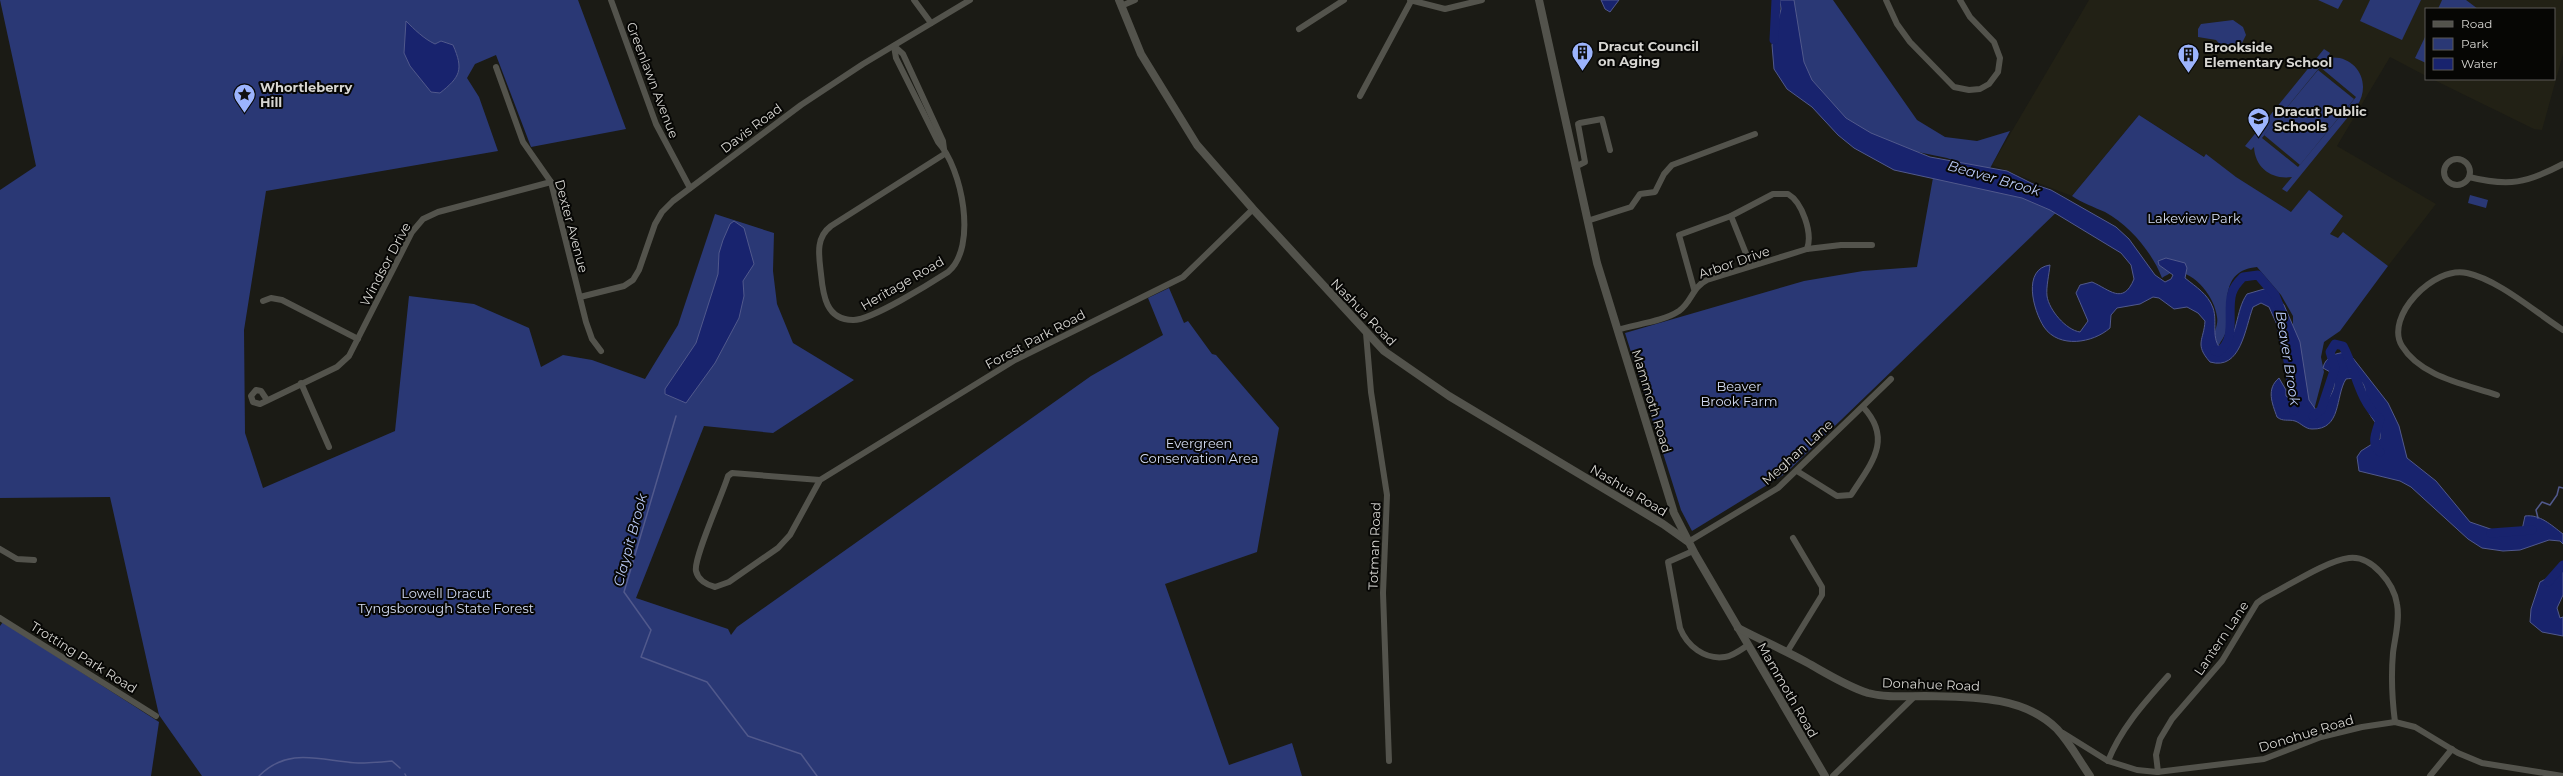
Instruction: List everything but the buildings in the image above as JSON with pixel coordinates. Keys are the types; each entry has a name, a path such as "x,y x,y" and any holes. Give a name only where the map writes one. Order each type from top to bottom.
{"main road":[{"name":"Mammoth Road","path":"1539,0 1597,263 1674,513 1693,551 1825,776"},
{"name":"Nashua Road","path":"1120,3 1141,54 1180,118 1213,164 1366,334 1393,358 1428,382 1663,524 1688,542"},
{"name":"Donahue Road","path":"1738,628 1787,652 1828,675 1868,693 1884,696 1964,696 2002,701 2035,714 2056,728 2071,745 2090,776"},
{"path":"1756,658 1757,645 1762,641"}],"street":[{"name":"Greenlawn Avenue","path":"611,0 656,124 690,188"},
{"path":"914,0 931,23"},
{"name":"Davis Road","path":"580,297 624,286 633,280 662,212 690,188 774,124 858,67 970,0"},
{"path":"1120,3 1135,0"},
{"path":"1299,29 1344,0"},
{"path":"1360,96 1410,0 1445,9 1482,0"},
{"path":"1886,0 1897,24 1910,42 1948,82 1954,87 1980,89 1989,84 1998,72 2000,58 1994,42 1970,17 1960,0"},
{"name":"Heritage Road","path":"894,46 903,54 943,141 945,151 958,180 963,204 962,248 956,264 945,274 864,319 846,320 835,314 826,305 822,292 818,248 824,232 833,224 945,151"},
{"name":"Dexter Avenue","path":"496,67 523,142 551,182 592,339 601,351"},
{"path":"1576,167 1585,162 1578,124 1602,119 1610,150"},
{"path":"1587,221 1631,207 1640,194 1655,192 1664,174 1672,165 1755,134"},
{"path":"2461,159 2469,166 2469,176 2464,182 2454,184 2446,178 2444,168 2451,160 2461,159"},
{"path":"2469,176 2495,183 2519,183 2535,178 2563,164"},
{"name":"Windsor Drive","path":"267,400 338,366 350,356 412,232 422,219 447,209 551,182"},
{"path":"1694,289 1679,235 1731,216 1773,194 1788,194 1798,204 1807,226 1809,240 1807,249"},
{"name":"Forest Park Road","path":"820,480 1015,360 1183,277 1252,209"},
{"path":"1731,216 1751,266"},
{"name":"Arbor Drive","path":"1617,330 1667,317 1678,311 1686,305 1694,289 1707,280 1807,249 1841,245 1872,245"},
{"path":"2497,395 2429,370 2402,346 2398,337 2400,321 2407,308 2422,290 2435,278 2445,273 2467,273 2493,283 2563,330"},
{"path":"263,301 271,298 282,300 358,339"},
{"name":"Totman Road","path":"1366,334 1371,392 1387,500 1383,593 1389,761"},
{"name":"Meghan Lane","path":"1688,542 1778,488 1798,471 1891,379"},
{"path":"301,384 329,447"},
{"path":"1798,471 1838,496 1851,495 1877,454 1879,443 1874,421 1863,407"},
{"path":"732,473 820,480 798,523 778,548 721,586 708,585 701,579 696,571 698,556 728,476 732,473"},
{"path":"1787,652 1822,595 1822,587 1793,538"},
{"path":"0,549 17,559 34,560"},
{"path":"1693,551 1668,562 1680,628 1684,638 1700,652 1712,656 1725,657 1748,645"},
{"name":"Lantern Lane","path":"2158,772 2156,755 2160,739 2172,720 2222,661 2255,606 2264,598 2333,563 2350,558 2360,559 2373,566 2388,582 2396,596 2398,610 2392,683 2396,722"},
{"name":"Trotting Park Road","path":"0,618 156,716"},
{"path":"2108,761 2116,743 2133,718 2168,676"},
{"path":"1833,776 1888,725 1915,696"},
{"name":"Donohue Road","path":"2056,728 2108,761 2137,770 2158,772 2264,759 2321,736 2362,727 2396,722 2414,727 2452,749 2482,763 2560,776"},
{"path":"2430,776 2452,749"}],"shaded area":[{"name":"Dracut Public Schools","path":"2089,0 2563,0 2563,54 2542,130 2534,129 2434,80 2555,80 2555,8 2425,8 2425,75 2390,57 2337,146 2436,204 2388,266 2286,209 2139,115 2072,196 1992,165"}],"green space":[{"name":"Lowell Dracut Tyngsborough State Forest","path":"0,0 578,0 626,129 531,147 496,55 475,64 467,78 479,97 498,151 266,191 244,330 245,433 263,488 395,431 409,296 474,304 529,328 541,367 563,355 592,360 645,379 678,325 715,214 774,233 773,271 777,304 793,343 854,380 773,433 704,426 636,598 728,629 731,635 737,627 1091,376 1163,335 1148,298 1169,288 1184,323 1188,321 1212,354 1216,355 1279,428 1257,552 1165,584 1229,765 1292,743 1302,776 202,776 159,715 110,497 0,498 0,190 36,166"},
{"path":"1783,0 1833,0 1917,120 1945,137 1977,141 2010,131 1988,172 1947,158 1879,144 1833,115 1785,61"},
{"path":"2318,0 2343,0 2338,9"},
{"path":"2370,0 2421,0 2402,40 2360,21"},
{"path":"2442,0 2466,0 2477,8 2438,8"},
{"path":"2233,20 2243,27 2246,35 2242,43 2225,50 2216,40 2198,37 2198,29 2201,24"},
{"path":"2425,37 2425,63 2415,58"},
{"path":"2324,49 2330,53 2327,58 2346,60 2358,71 2362,79 2363,88 2357,106 2287,192 2282,189 2292,177 2278,177 2266,171 2261,167 2258,161 2254,147 2251,150 2245,146","holes":["2320,67 2356,97 2298,167 2262,138"]},
{"path":"2318,70 2354,99 2300,165 2264,135"},
{"name":"Lakeview Park","path":"2139,115 2204,157 2206,154 2236,177 2291,212 2309,190 2343,216 2330,234 2338,238 2343,232 2388,266 2340,331 2324,342 2321,357 2324,372 2314,410 2307,413 2293,335 2293,316 2281,295 2257,267 2245,270 2237,275 2231,282 2228,290 2226,331 2219,345 2214,344 2213,337 2217,324 2217,317 2208,294 2196,280 2181,273 2173,272 2162,278 2158,268 2146,249 2131,232 2105,212 2072,196"},
{"name":"Beaver Brook Farm","path":"1936,161 2064,205 1785,474 1692,531 1681,510 1625,333 1804,281 1863,271 1917,267"},
{"path":"2470,195 2488,200 2486,208 2468,203"},
{"path":"3,622 159,722 151,776 0,776 0,626"}],"water":[{"path":"1601,0 1619,0 1610,12 1605,9"},
{"path":"1780,0 1794,0 1804,62 1812,80 1846,118 1871,133 1930,157 2007,171 2033,184 2051,190 2116,227 2129,239 2155,275 2165,282 2171,279 2173,275 2159,265 2158,261 2166,258 2185,263 2187,268 2185,278 2205,295 2211,303 2214,313 2216,341 2222,350 2231,338 2240,308 2247,294 2264,289 2273,292 2284,305 2300,342 2309,400 2316,410 2321,409 2330,397 2334,387 2334,378 2332,373 2323,368 2326,360 2333,355 2349,353 2388,403 2399,426 2407,458 2436,481 2470,522 2508,535 2516,534 2522,530 2525,516 2536,517 2550,524 2563,534 2563,544 2560,541 2549,540 2520,550 2503,551 2482,548 2468,539 2411,487 2400,481 2359,471 2357,457 2361,451 2380,439 2380,434 2378,426 2367,408 2364,386 2362,382 2358,380 2346,379 2333,418 2322,428 2310,429 2295,421 2279,419 2273,407 2271,396 2272,387 2279,378 2286,390 2286,396 2291,400 2295,391 2293,367 2284,340 2269,307 2261,303 2253,307 2244,336 2235,354 2229,360 2220,363 2210,362 2202,351 2201,342 2205,321 2198,313 2187,307 2174,309 2159,298 2153,297 2140,304 2117,308 2111,315 2110,328 2095,337 2086,340 2067,341 2058,339 2050,334 2044,327 2036,311 2032,291 2036,274 2041,268 2050,265 2047,296 2051,307 2069,328 2080,332 2088,321 2076,293 2080,285 2092,282 2120,294 2125,292 2130,287 2134,279 2131,265 2121,253 2050,210 2022,198 1894,170 1854,148 1838,135 1812,107 1787,89 1774,69 1772,45 1781,9"},
{"path":"406,21 423,37 431,42 435,44 441,41 453,45 458,61 458,72 452,82 440,93 431,92 410,66 404,53"},
{"path":"734,221 744,228 754,264 743,281 744,296 739,318 715,363 686,403 665,394 665,389 696,343 718,274 719,253 723,240 730,224"},
{"path":"2563,570 2563,595 2557,608 2560,618 2563,617 2563,636 2542,632 2530,622 2531,609 2540,582"}],"waterway":[{"name":"Beaver Brook","path":"1774,40 1776,0"},
{"name":"Beaver Brook","path":"2215,351 2218,352 2224,347 2228,340 2230,333 2230,300 2235,286 2243,277 2258,275 2275,295 2279,305"},
{"name":"Beaver Brook","path":"2282,331 2289,366 2294,411"},
{"name":"Beaver Brook","path":"2313,416 2321,410 2335,368 2330,352 2335,344 2343,346 2362,394 2367,403 2380,419 2375,440 2375,444 2380,452"},
{"name":"Claypit Brook","path":"676,416 624,592 651,630 641,657 707,682 748,736 801,754 817,776"},
{"path":"2538,518 2536,510 2542,502 2550,505 2557,495 2559,487 2563,488"},
{"name":"Beaver Brook","path":"2491,533 2532,530"},
{"name":"Beaver Brook","path":"2548,582 2563,565"},
{"path":"259,776 270,767 282,761 294,758 318,758 358,763 392,761 400,768"}],"place":[{"name":"Dracut Council on Aging","path":"1583,72"},
{"name":"Brookside Elementary School","path":"2189,74"},
{"name":"Whortleberry Hill","path":"245,114"},
{"name":"Dracut Public Schools","path":"2258,138"}],"park label":[{"name":"Evergreen Conservation Area","path":"1199,450"}]}
